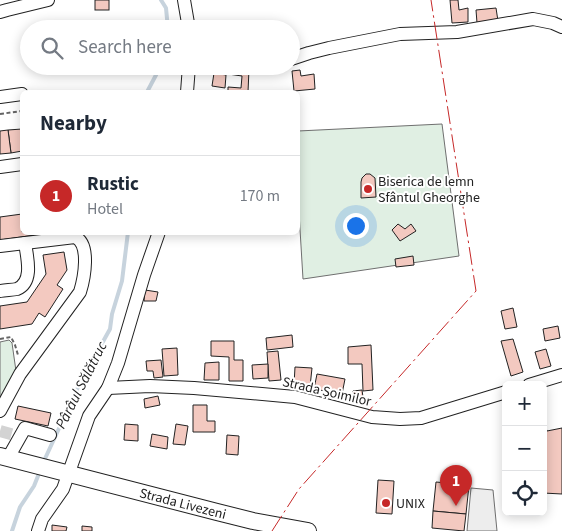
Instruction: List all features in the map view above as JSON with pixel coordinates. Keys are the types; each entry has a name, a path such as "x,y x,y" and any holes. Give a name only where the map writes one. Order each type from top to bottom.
{"main road":[{"name":"Strada Livezeni","path":"9,458 253,521 308,531"}],"street":[{"path":"0,12 48,0"},
{"path":"184,0 187,20"},
{"path":"300,55 308,52 400,34 457,32 533,19 562,27"},
{"path":"187,90 188,75"},
{"path":"0,97 20,94"},
{"path":"0,167 20,164"},
{"path":"38,531 42,519 63,489 64,472 89,416 108,388 118,363 144,275 159,235"},
{"path":"0,246 75,237 80,239 83,244 85,270 80,292 20,374 0,411"},
{"path":"0,291 17,288 26,282 28,272 25,243"},
{"path":"542,381 562,375"},
{"name":"Strada Șoimilor","path":"108,388 150,386 194,388 295,397 372,417 400,419 421,418 502,393"},
{"path":"9,458 25,428 50,436"}],"path":[{"path":"0,114 20,111"},
{"path":"0,339 11,337 18,354 20,374"}],"green space":[{"path":"442,124 459,256 303,279 300,229 300,131"},
{"path":"9,340 12,343 16,371 0,404 0,342"}],"shaded area":[{"path":"471,488 493,490 497,531 467,531"}],"building":[{"path":"95,0 109,0 109,10 95,10"},
{"path":"450,0 458,0 459,10 468,8 468,22 452,23"},
{"path":"496,8 498,21 477,23 476,10"},
{"path":"300,70 301,76 314,74 315,89 294,90 292,75 300,75"},
{"path":"214,75 226,75 225,88 212,86"},
{"path":"235,75 249,75 248,90 228,90 228,87 241,88 242,76"},
{"path":"20,129 20,151 11,153 8,130"},
{"path":"8,130 11,153 0,154 0,131"},
{"name":"Biserica de lemn Sfântul Gheorghe","path":"366,174 370,174 375,178 376,197 361,198 361,182"},
{"path":"20,214 20,235 35,235 0,240 0,217"},
{"path":"398,224 405,229 411,224 416,231 400,241 392,230"},
{"path":"64,252 67,270 57,285 63,289 45,317 39,313 32,324 0,329 0,306 27,302 46,274 43,255"},
{"path":"413,256 414,265 396,267 395,259"},
{"path":"145,290 158,292 156,301 144,301"},
{"path":"513,308 517,327 505,329 501,311"},
{"path":"558,326 560,338 545,341 543,329"},
{"path":"292,335 293,347 267,350 266,338"},
{"path":"513,339 523,372 511,376 501,341"},
{"path":"211,341 234,341 234,360 243,360 243,381 229,381 229,357 211,356"},
{"path":"371,345 373,390 363,391 362,364 348,364 348,347"},
{"path":"177,348 178,375 164,376 162,349"},
{"path":"546,349 551,366 540,369 535,352"},
{"path":"278,351 281,380 269,381 267,352"},
{"path":"161,360 163,377 154,378 153,371 147,371 146,361"},
{"path":"219,362 219,380 204,380 205,363"},
{"path":"268,364 268,378 253,379 252,365"},
{"path":"295,367 312,368 310,387 294,385"},
{"path":"317,374 345,379 342,394 314,389"},
{"path":"362,390 363,397 353,398 353,391"},
{"path":"158,396 160,405 145,408 144,399"},
{"path":"193,405 207,405 207,421 215,421 215,432 193,432"},
{"path":"18,406 51,413 48,426 15,419"},
{"path":"125,424 138,425 138,441 124,440"},
{"path":"176,424 188,426 185,445 173,444"},
{"path":"562,428 562,494 547,493 547,431"},
{"path":"152,434 168,437 167,449 150,446"},
{"path":"227,435 239,436 238,455 226,454"},
{"path":"378,480 394,481 392,514 376,513"},
{"path":"436,482 469,485 466,514 433,511"},
{"path":"433,511 466,514 464,531 432,528"},
{"path":"52,525 67,527 66,531 52,531"},
{"path":"82,526 92,527 92,531 82,531"}],"waterway":[{"name":"Pârâul Sălătruc","path":"161,0 166,8 167,20"},
{"name":"Pârâul Sălătruc","path":"148,90 156,75"},
{"name":"Pârâul Sălătruc","path":"43,463 80,383 110,329 112,314 122,281 128,235"},
{"name":"Pârâul Sălătruc","path":"12,531 20,507 34,486 40,471"}],"tunnel":[{"path":"0,431 21,437"}],"power":[{"path":"272,531 299,489 476,291 431,0"}],"place":[{"name":"Biserica de lemn Sfântul Gheorghe","path":"368,189"},
{"name":"UNIX","path":"386,503"},
{"name":"Rustic","path":"456,506"}]}
